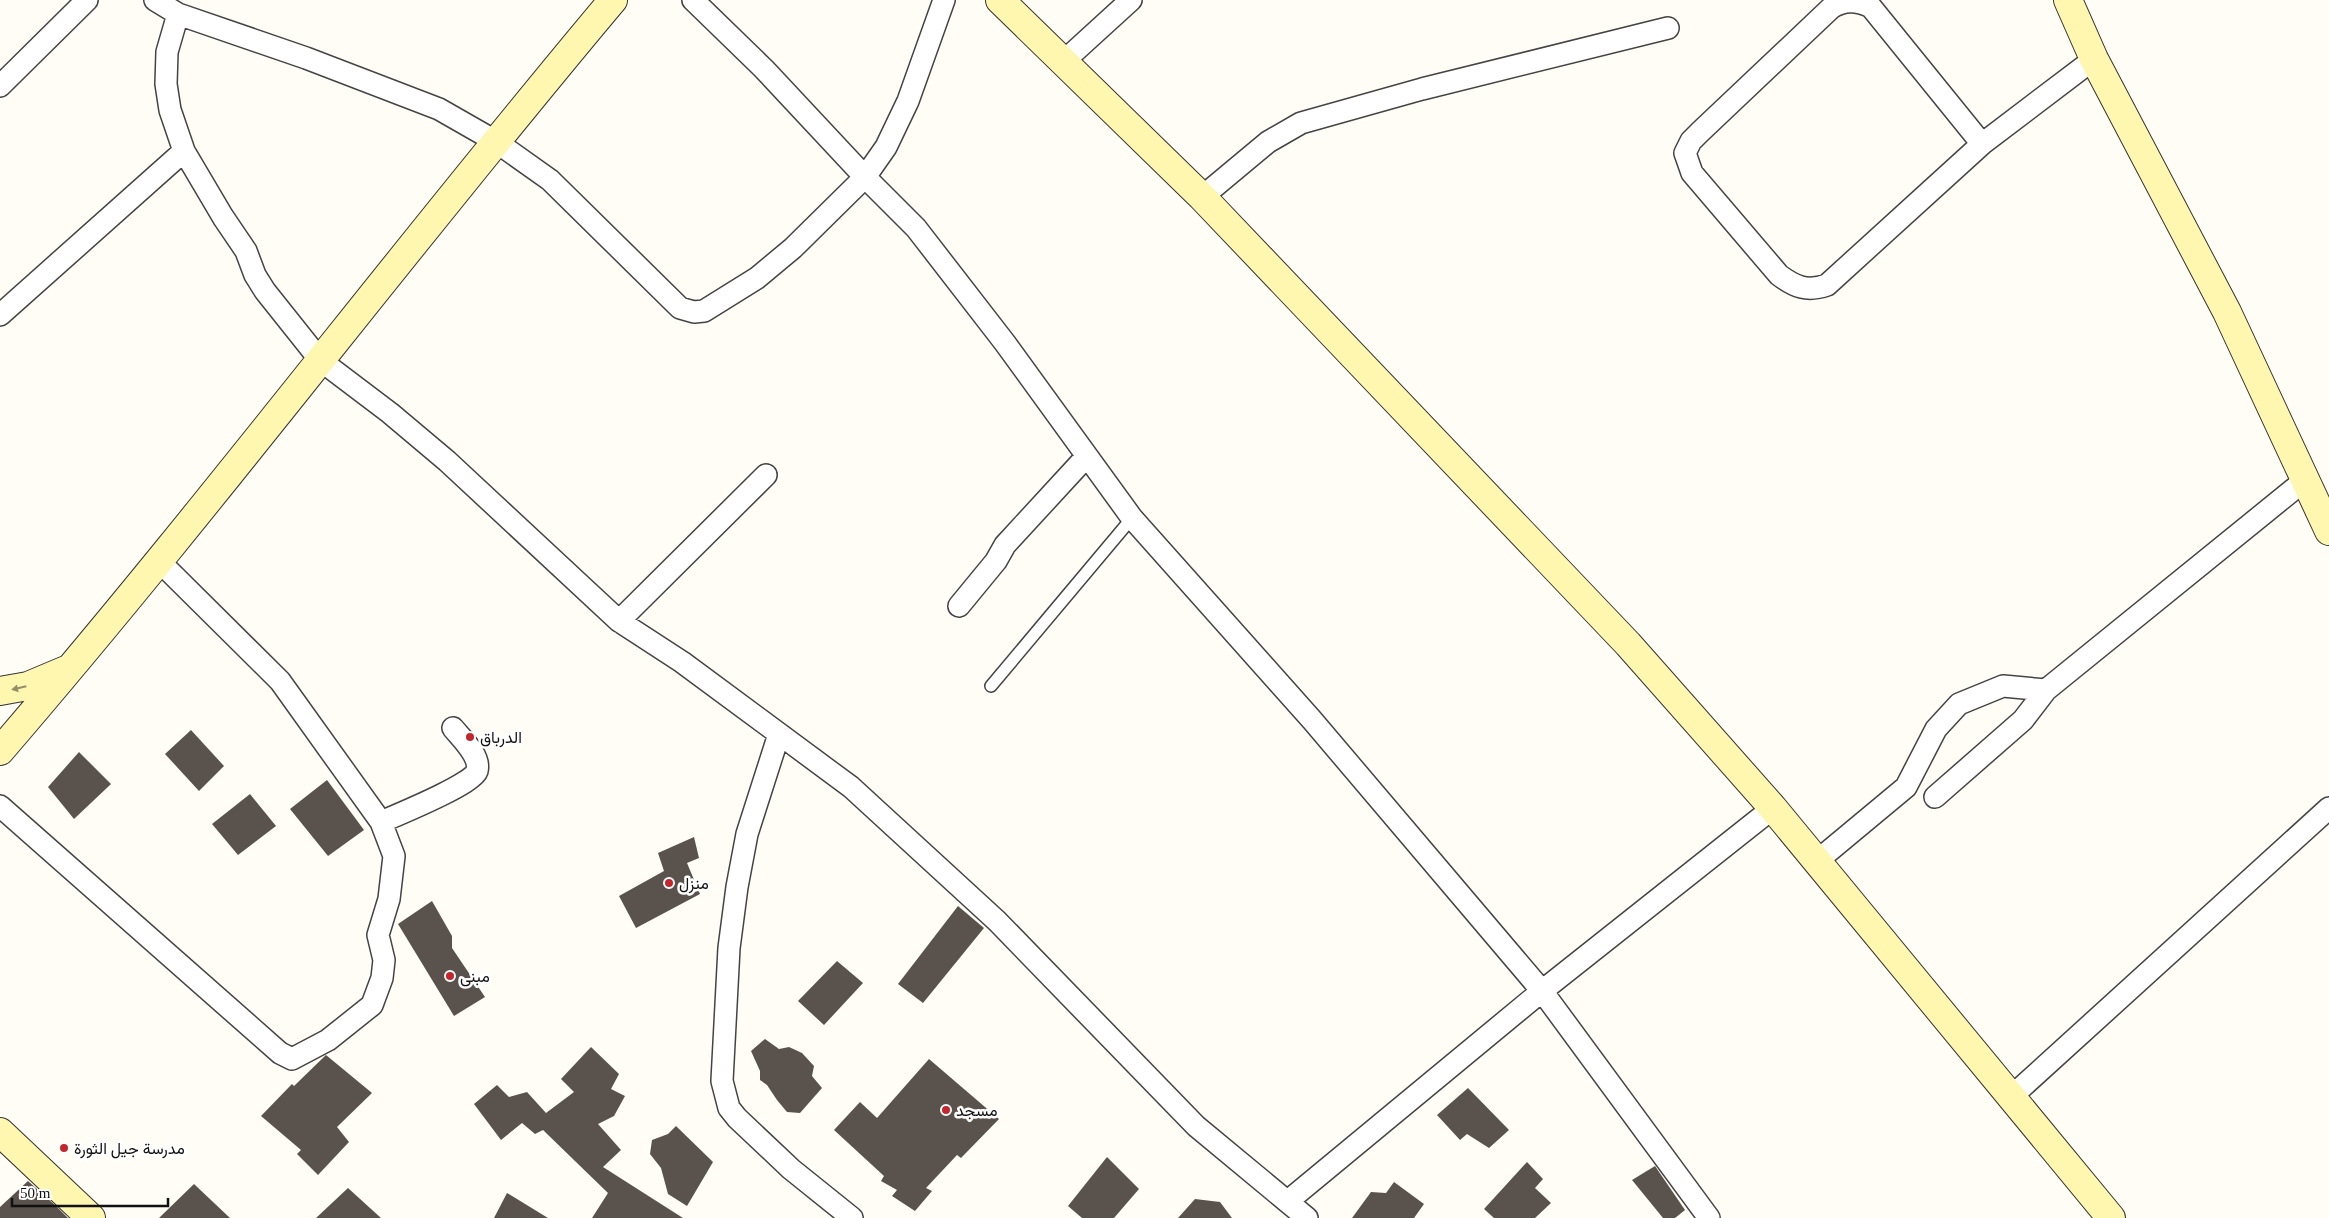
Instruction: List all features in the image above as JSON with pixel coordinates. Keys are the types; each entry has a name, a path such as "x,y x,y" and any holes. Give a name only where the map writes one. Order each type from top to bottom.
{"street":[{"path":"1,82 87,0"},
{"path":"155,0 178,14 332,68 439,109 495,141 550,180 680,308 694,312 704,311 757,278 793,248 865,177 886,147 908,101 944,0"},
{"path":"5,736 69,668 320,360 495,141 613,0"},
{"path":"693,0 764,69 865,177 916,228 1005,343 1132,518 1312,720 1542,990 1709,1218"},
{"path":"1000,0 1202,198 1628,644 1773,808 2111,1218"},
{"path":"1063,62 1131,0"},
{"path":"2068,0 2094,59 2227,312 2329,531"},
{"path":"1982,144 1871,7 1854,1 1840,2 1831,8 1700,132 1685,153 1692,173 1779,275 1802,289 1816,289 1827,285 1982,144 2094,59"},
{"path":"178,14 167,52 166,84 170,110 184,151 223,217 246,251 255,275 265,291 320,360 390,413 440,455 619,621 682,662 851,787 997,922 1196,1126 1307,1218"},
{"path":"1202,198 1268,142 1301,123 1422,89 1668,28"},
{"path":"0,316 184,151"},
{"path":"959,606 996,561 1005,545 1086,457"},
{"path":"619,621 766,475"},
{"path":"1935,797 2023,720 2046,690 2305,480"},
{"path":"0,806 280,1053 292,1059 328,1040 372,1005 382,978 384,960 378,935 389,899 394,856 381,822 280,681 158,560"},
{"path":"0,691 28,686 69,668"},
{"path":"1817,861 1906,786 1936,729 1959,704 2002,686 2046,690"},
{"path":"381,822 461,786 474,776 477,771 475,756 453,728"},
{"path":"779,734 747,834 737,887 729,948 722,1081 730,1108 737,1118 791,1169 852,1218"},
{"path":"1288,1201 1542,990 1773,808"},
{"path":"2011,1097 2329,808"},
{"path":"0,1132 91,1218"}],"lane":[{"path":"991,686 1132,518"}],"building":[{"path":"191,730 224,766 199,791 165,754"},
{"path":"79,752 111,784 74,819 48,787"},
{"path":"327,780 364,830 328,856 290,809"},
{"path":"250,794 276,826 238,855 212,824"},
{"name":"منزل","path":"694,837 699,858 687,863 700,894 636,928 619,896 664,871 658,853"},
{"name":"مبنى","path":"432,901 452,936 452,948 485,997 454,1016 398,924"},
{"path":"958,906 984,928 923,1003 898,984"},
{"path":"837,961 863,983 824,1025 798,1001"},
{"path":"765,1039 779,1049 789,1047 802,1053 814,1066 812,1076 822,1088 800,1113 787,1112 767,1085 760,1080 760,1071 751,1051"},
{"path":"591,1047 619,1074 611,1089 625,1096 614,1116 598,1124 621,1150 603,1167 683,1218 592,1218 608,1193 543,1130 535,1134 522,1123 501,1140 474,1104 497,1085 509,1097 527,1092 546,1113 574,1092 561,1079"},
{"path":"326,1055 372,1093 337,1127 349,1142 318,1175 297,1154 301,1150 261,1116 292,1084 294,1086"},
{"path":"929,1059 999,1119 961,1158 957,1155 926,1188 932,1191 915,1211 892,1196 897,1190 881,1181 884,1176 834,1130 860,1102 877,1118"},
{"path":"1468,1088 1509,1130 1489,1148 1467,1134 1460,1140 1437,1115"},
{"path":"676,1126 713,1162 687,1206 668,1194 661,1168 650,1154 652,1140 668,1134"},
{"path":"1107,1157 1139,1189 1114,1218 1082,1218 1068,1206"},
{"path":"1527,1162 1543,1179 1535,1188 1551,1203 1535,1218 1494,1218 1484,1209"},
{"path":"1655,1166 1685,1210 1675,1218 1663,1218 1632,1180"},
{"path":"28,1181 68,1218 0,1218 0,1207"},
{"path":"1394,1182 1424,1204 1414,1218 1352,1218 1371,1192 1386,1193"},
{"path":"194,1184 230,1218 159,1218"},
{"path":"348,1188 381,1218 316,1218"},
{"path":"507,1193 548,1218 494,1218"},
{"path":"1195,1199 1220,1202 1232,1218 1178,1218"}],"place":[{"name":"الدرباق","path":"470,737"},
{"name":"منزل","path":"669,883"},
{"name":"مبنى","path":"450,976"},
{"name":"مسجد","path":"946,1110"},
{"name":"مدرسة جيل الثورة","path":"64,1148"}]}
